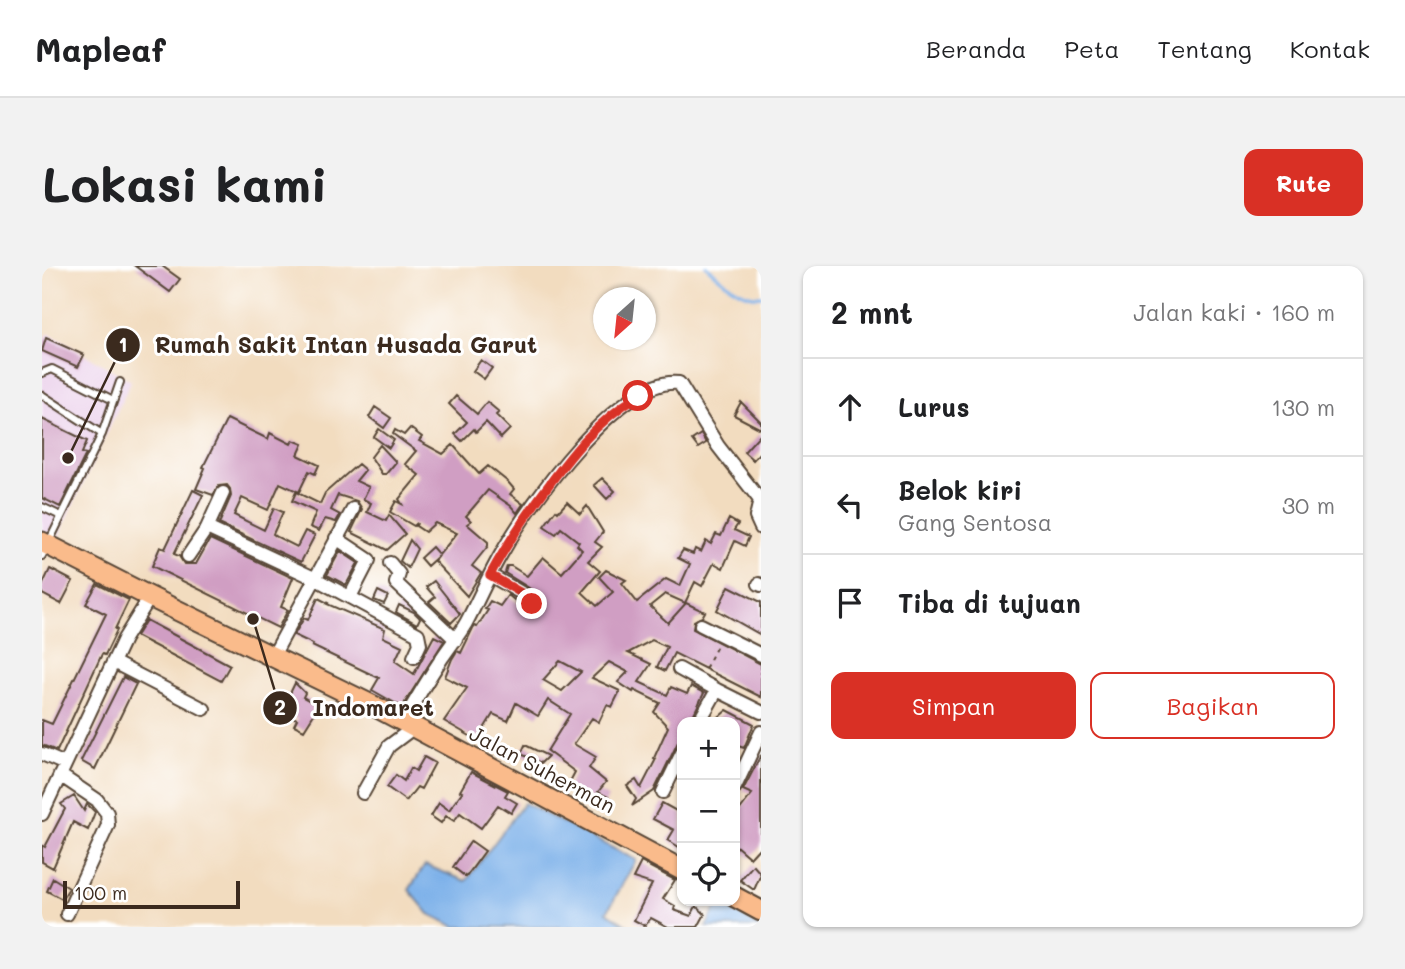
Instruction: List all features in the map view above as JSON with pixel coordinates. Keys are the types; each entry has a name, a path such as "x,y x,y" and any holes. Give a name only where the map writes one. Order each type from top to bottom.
{"main road":[{"name":"Jalan Suherman","path":"44,547 273,656 677,867"},
{"path":"740,900 761,911"}],"street":[{"path":"363,793 389,746 408,725 431,675 456,640 504,548 583,440 617,408 660,385 677,381 718,446 760,500 756,517 761,528"},
{"path":"188,556 207,528 223,493"},
{"path":"273,656 353,509"},
{"path":"207,528 314,578 418,634 420,644 414,657"},
{"path":"336,538 369,560 350,597"},
{"path":"390,563 399,574 396,583 456,640"},
{"path":"490,575 523,594 532,604"},
{"path":"42,814 134,619 149,597"},
{"path":"701,625 761,655"},
{"path":"113,662 204,709"},
{"path":"679,669 761,712"},
{"path":"702,717 717,690"},
{"path":"740,764 761,732"},
{"path":"42,754 97,800 107,813 108,825 66,914"},
{"path":"663,792 677,763"}],"lane":[{"path":"42,373 52,369 113,400"},
{"path":"44,547 102,435 120,382"},
{"path":"42,395 102,435"},
{"path":"42,507 61,516"}],"path":[{"path":"699,680 722,635"}],"shaded area":[{"path":"48,333 131,381 56,542 42,536 42,340"}],"water":[{"path":"524,803 636,860 607,912 629,927 456,927 429,914 409,890 425,865 466,881"},
{"path":"717,906 761,926 761,927 706,927"}],"building":[{"path":"135,266 162,266 180,279 170,292"},
{"path":"46,338 84,355 78,367 42,351"},
{"path":"481,360 492,368 484,379 473,371"},
{"path":"456,396 477,414 487,402 499,412 496,415 510,429 501,438 486,422 462,441 455,434 467,422 449,404"},
{"path":"741,402 761,422 761,429 734,415"},
{"path":"375,407 391,418 384,428 369,417"},
{"path":"42,419 87,441 82,453 86,454 60,507 42,498"},
{"path":"227,419 268,439 270,433 291,444 293,440 303,444 298,455 319,465 315,474 309,471 299,492 280,483 268,510 242,498 234,515 264,530 274,508 283,512 273,534 277,537 297,547 305,531 315,535 301,562 219,524 231,496 227,485 219,486 213,495 196,489 205,468 203,467"},
{"path":"410,428 422,437 419,441 443,454 453,445 479,474 488,466 508,482 514,489 510,494 523,504 517,513 488,490 466,516 471,521 467,524 488,542 488,546 472,566 481,573 467,596 434,561 438,556 427,566 420,558 432,547 439,555 457,533 435,523 425,532 416,526 417,523 414,526 390,512 396,501 402,504 399,499 419,475 405,464 416,451 393,434 395,430 404,435"},
{"path":"379,429 394,440 389,448 374,437"},
{"path":"761,433 761,451 753,460 744,452"},
{"path":"701,434 706,443 698,448 692,440"},
{"path":"380,445 396,462 386,474 382,474 371,457"},
{"path":"358,464 365,470 356,481 369,487 363,499 371,503 367,512 386,521 389,515 405,534 387,550 351,532 362,509 357,501 338,495 331,510 340,515 336,522 325,519 319,531 310,527 316,512 292,501 296,492 320,504 325,493"},
{"path":"602,478 615,491 607,499 594,485"},
{"path":"193,490 203,495 174,554 179,556 184,564 196,564 210,539 293,578 281,607 288,610 278,628 152,566 160,547 165,549"},
{"path":"567,502 580,514 587,506 603,532 595,542 602,547 588,561 600,571 582,592 597,606 613,592 599,577 606,570 626,580 622,583 637,602 666,579 680,586 690,564 678,558 683,550 693,554 695,549 701,552 706,541 711,544 716,534 721,536 729,519 738,524 734,530 749,537 745,546 735,541 723,568 714,563 702,586 695,582 685,603 665,594 650,606 668,623 686,603 705,612 694,621 693,629 761,664 761,697 674,653 665,671 657,667 667,647 652,640 628,653 651,664 639,682 667,695 671,687 687,694 691,686 704,693 692,717 677,717 677,744 654,791 632,806 636,799 627,786 636,780 641,788 668,727 654,712 660,703 634,690 633,692 618,682 628,672 609,662 592,678 620,691 612,707 607,705 599,722 592,718 574,744 596,757 589,768 606,782 598,792 608,797 604,806 567,787 575,772 547,751 570,714 548,700 538,716 516,703 508,721 493,714 477,740 444,721 467,688 445,677 452,659 457,651 461,653 474,626 477,627 488,610 485,609 490,601 500,606 508,595 529,612 540,607 539,599 529,588 505,573 507,566 527,576 543,557 562,573 582,550 577,545 579,542 561,528 556,534 544,526 556,510 558,512","holes":["560,661 581,672 562,691 543,680"]},
{"path":"410,540 417,549 408,568 400,561"},
{"path":"340,551 358,563 346,585 327,575"},
{"path":"50,569 73,581 61,604 42,594 42,586"},
{"path":"434,581 460,614 451,623 429,602 435,597 426,587"},
{"path":"97,584 129,600 57,751 42,745 42,720 52,724 106,614 86,604"},
{"path":"729,586 761,602 761,635 717,610"},
{"path":"378,591 388,596 384,604 374,600"},
{"path":"318,598 385,629 383,637 402,646 395,661 414,674 434,636 444,641 402,707 372,690 379,678 294,635 304,618 308,620"},
{"path":"399,605 420,618 417,624 396,612"},
{"path":"146,620 230,665 221,681 136,636"},
{"path":"123,677 136,684 95,769 81,761"},
{"path":"295,683 305,693 303,697 319,706 304,730 294,725 297,719 281,712"},
{"path":"727,710 754,724 744,748 740,747 740,717 719,717"},
{"path":"525,745 548,756 541,763 521,754"},
{"path":"761,755 761,846 750,858 740,849 740,810 752,794 743,790"},
{"path":"424,757 435,763 421,789 417,787 406,801 387,787 396,775 404,781 411,768 416,771"},
{"path":"471,772 508,791 505,796 517,803 511,813 498,805 481,828 460,813 454,821 446,816 441,823 431,816 439,803 449,810 462,792 460,791"},
{"path":"74,796 84,811 87,804 95,812 88,830 73,822 53,868 42,862 42,845 45,847 65,809 61,804"},
{"path":"662,803 677,811 677,846 668,840 674,830 653,819"},
{"path":"471,841 485,851 466,877 453,867"},
{"path":"641,862 675,880 663,899 675,906 674,910 691,916 696,906 705,914 698,927 668,927 651,918 645,926 634,920 652,884 633,878"},
{"path":"753,865 761,874 754,890 740,880"},
{"path":"53,878 69,888 62,899 47,891"}],"waterway":[{"path":"706,266 739,291 761,296"}],"place":[{"name":"Rumah Sakit Intan Husada Garut","path":"68,458"},
{"name":"Indomaret","path":"253,619"}],"route":[{"path":"532,604 523,594 490,575 504,548 571,454 617,408 638,396"}]}
